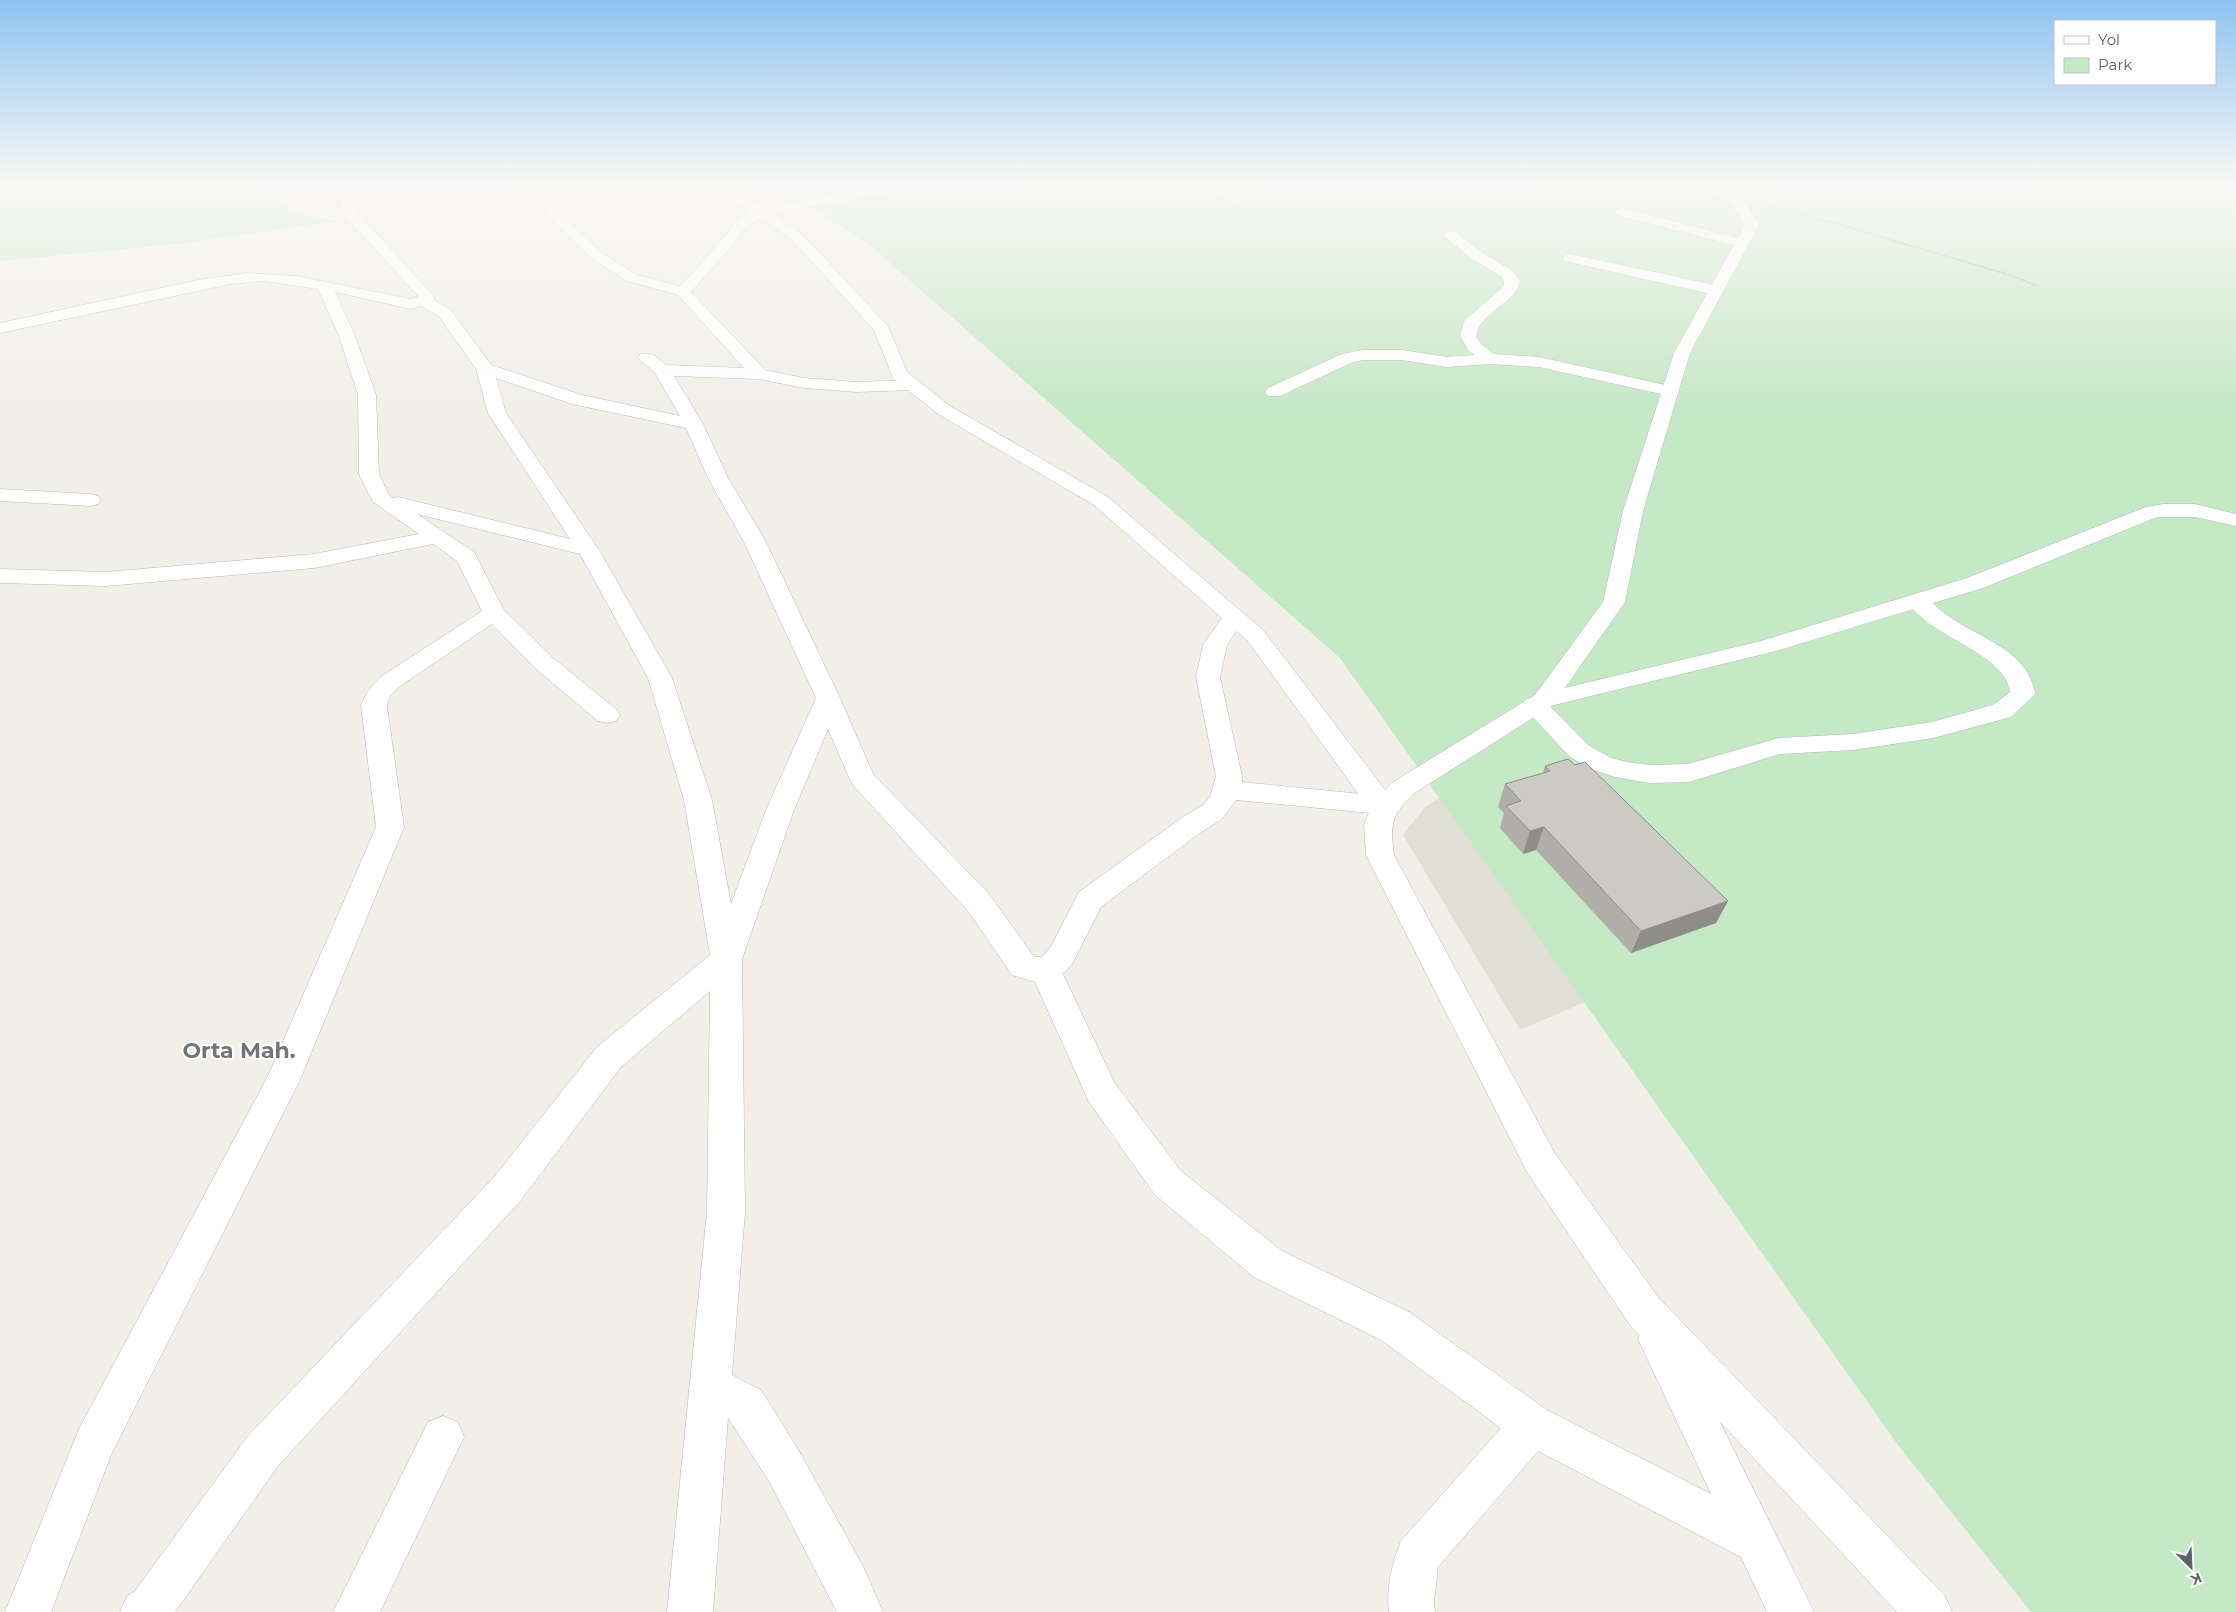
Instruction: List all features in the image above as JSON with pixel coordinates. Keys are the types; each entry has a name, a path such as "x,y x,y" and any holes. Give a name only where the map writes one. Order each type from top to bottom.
{"street":[{"path":"391,260 428,298 425,302"},
{"path":"604,260 632,278 683,292 760,374"},
{"path":"683,292 712,260"},
{"path":"818,260 882,329 899,374 944,410 1101,501 1256,636 1383,805"},
{"path":"1485,260 1508,274 1512,281 1511,287 1470,324 1468,336 1475,347 1490,359"},
{"path":"1580,260 1715,290"},
{"path":"1540,702 1614,602 1633,511 1682,352 1731,260"},
{"path":"0,328 29,320 228,280 280,278 411,304 425,302 445,313 485,369 497,413 588,550 660,678 698,800 726,959 726,1212 690,1612"},
{"path":"325,287 347,336 367,395 369,474 380,498 466,558 494,613 544,663 607,714"},
{"path":"1274,392 1348,358 1363,355 1402,355 1447,362 1490,359 1539,362 1670,391"},
{"path":"912,384 857,387 804,383 760,374 654,364 694,424 718,478 755,542 828,698 861,778 980,903 1022,966 1037,970 1045,969 1058,961 1090,900 1190,826 1208,816 1221,804 1228,790 1229,776 1208,677 1215,645 1234,617"},
{"path":"485,369 578,400 694,424"},
{"path":"0,495 91,500"},
{"path":"380,498 588,550"},
{"path":"1929,1612 1644,1311 1541,1163 1380,855 1376,830 1383,805 1403,788 1540,702 1768,646 1975,583 2153,511 2176,508 2194,509 2236,520"},
{"path":"0,576 116,579 314,561 436,537"},
{"path":"1540,702 1579,750 1600,763 1624,770 1650,774 1689,773 1779,746 1853,742 1933,730 2002,711 2023,694 2024,685 2018,674 2008,664 1980,644 1947,627 1929,614 1918,600"},
{"path":"28,1612 94,1444 283,1080 390,827 374,706 376,698 381,689 391,681 494,613"},
{"path":"143,1612 151,1607 262,1451 508,1188 609,1057 726,959 780,810 828,698"},
{"path":"1228,790 1383,805"},
{"path":"1045,969 1102,1092 1168,1183 1268,1264 1395,1326 1532,1425 1756,1541"},
{"path":"1644,1311 1791,1612"},
{"path":"710,1394 731,1395 746,1405 784,1466 848,1584 860,1612"},
{"path":"1412,1612 1411,1603 1417,1557 1532,1425"},
{"path":"356,1612 443,1437"}],"path":[{"path":"1961,260 2013,276 2036,286"}],"shaded area":[{"path":"1549,732 1751,931 1520,1030 1403,835 1426,806"}],"green space":[{"path":"887,260 2236,260 2236,1612 2031,1612 1898,1445 1340,658"}],"building":[{"path":"1568,759 1575,765 1585,762 1728,901 1641,931 1544,827 1530,831 1506,806 1521,801 1505,784 1550,771 1545,766"}],"district":[{"name":"Orta Mah.","path":"239,1050"}]}
